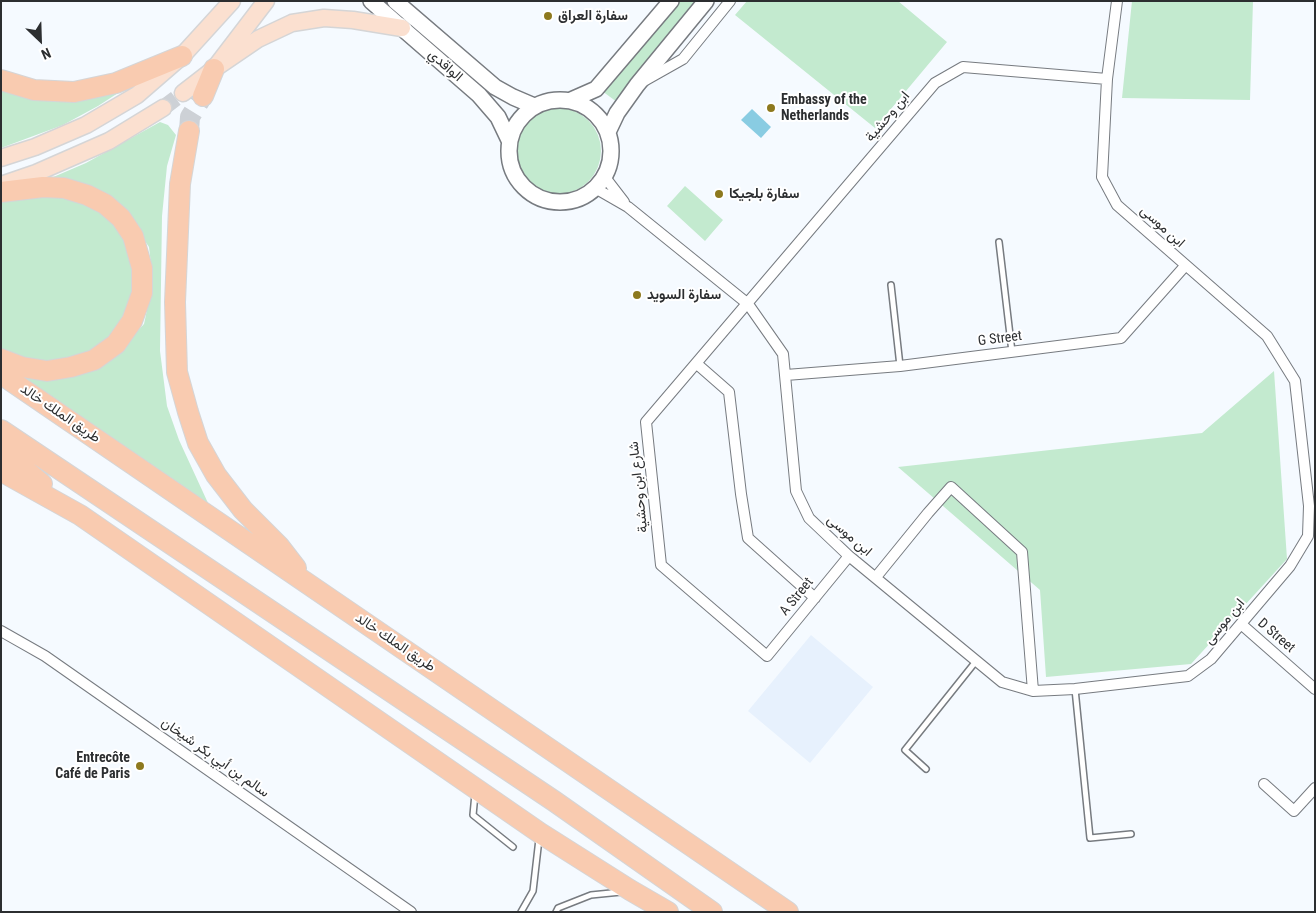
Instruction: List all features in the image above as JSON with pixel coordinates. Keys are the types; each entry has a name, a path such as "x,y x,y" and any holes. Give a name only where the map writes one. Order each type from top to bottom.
{"highway":[{"path":"1,80 34,90 74,92 116,83 182,56"},
{"path":"193,94 214,69"},
{"path":"189,132 180,184 175,302 177,372 198,443 216,475 242,510 279,546 308,584"},
{"path":"1,192 43,187 64,188 87,195 105,204 121,218 132,236 142,268 142,293 132,321 116,344 94,360 71,367 47,371 22,367 1,358"},
{"name":"طريق الملك خالد","path":"1,374 788,912"},
{"path":"1,430 554,801 712,912"},
{"path":"1,449 80,515 540,833 668,912"},
{"path":"1,471 80,515"},
{"path":"630,890 652,912"}],"main road":[{"path":"1,158 35,147 86,125 137,95 182,56 232,1"},
{"path":"214,69 266,1"},
{"path":"214,69 258,39 292,23 324,18 353,20 402,28"},
{"path":"1,185 36,173 108,141 163,108"}],"street":[{"name":"الواقدي","path":"371,1 479,95 498,117 509,140"},
{"name":"الواقدي","path":"395,1 495,87 534,106"},
{"path":"571,100 596,89 671,1"},
{"path":"608,132 616,113 706,1"},
{"path":"637,85 683,59 730,1"},
{"name":"ابن موسى","path":"748,304 783,354 796,490 809,518 849,556 978,660 1002,682 1033,691 1075,689 1188,676 1211,659 1290,566 1308,536 1312,506 1295,381 1267,336 1117,205 1102,177 1106,79 1117,1"},
{"name":"ابن وحشية","path":"748,304 935,83 963,68 1106,79"},
{"path":"552,99 571,100 587,106 600,118 608,132 611,147 610,162 600,182 581,198 566,202 549,201 534,196 521,186 512,172 508,156 509,140 518,120 534,106 552,99"},
{"path":"600,182 748,304"},
{"path":"600,182 628,207"},
{"name":"G Street","path":"786,375 900,366 1121,338 1185,266"},
{"name":"شارع ابن وحشية","path":"748,304 646,422 661,566 766,656"},
{"path":"696,364 729,392 748,538 815,598"},
{"path":"876,577 928,513 952,487 1022,552 1033,691"},
{"name":"A Street","path":"766,656 849,556"},
{"name":"D Street","path":"1241,624 1315,689"},
{"name":"سالم بن أبي بكر شيخان","path":"1,631 45,656 411,912"},
{"path":"1264,784 1294,811 1315,788"}],"lane":[{"path":"1000,242 1012,352"},
{"path":"891,286 900,366"},
{"path":"926,769 905,750 978,660"},
{"path":"1075,689 1090,838 1131,834"},
{"path":"475,788 472,815 513,846"},
{"path":"521,912 533,891 540,833"},
{"path":"556,912 558,908 591,895 630,890"}],"shaded area":[{"path":"811,635 873,687 810,763 748,711"}],"green space":[{"path":"677,1 701,1 617,102 602,91"},
{"path":"747,1 898,1 947,42 875,128 735,15"},
{"path":"1132,1 1253,1 1250,100 1122,98"},
{"path":"132,84 98,106 63,125 1,148 1,87"},
{"path":"558,108 574,111 582,115 594,127 598,135 601,151 598,167 594,175 582,187 574,191 558,194 542,191 534,187 522,175 518,167 515,151 518,135 522,127 534,115 542,111"},
{"path":"160,122 168,125 176,135 167,166 162,216 160,351 167,406 179,440 208,503 23,377 122,348 144,324 153,282 149,247 128,216 44,181 86,163"},
{"path":"685,186 723,220 705,241 667,206"},
{"path":"28,194 68,195 95,205 118,225 130,249 136,279 132,309 117,334 95,353 41,362 1,350 1,200"},
{"path":"1274,371 1287,559 1191,664 1046,677 1040,590 898,467 1202,433"}],"water":[{"path":"752,109 771,127 761,138 741,120"}],"tunnel":[{"path":"163,108 183,93"},
{"path":"189,131 190,117 203,96"}],"place":[{"name":"سفارة العراق","path":"548,16"},
{"name":"Embassy of the Netherlands","path":"771,108"},
{"name":"سفارة بلجيكا","path":"719,194"},
{"name":"سفارة السويد","path":"637,295"},
{"name":"Entrecôte Café de Paris","path":"140,766"}]}
